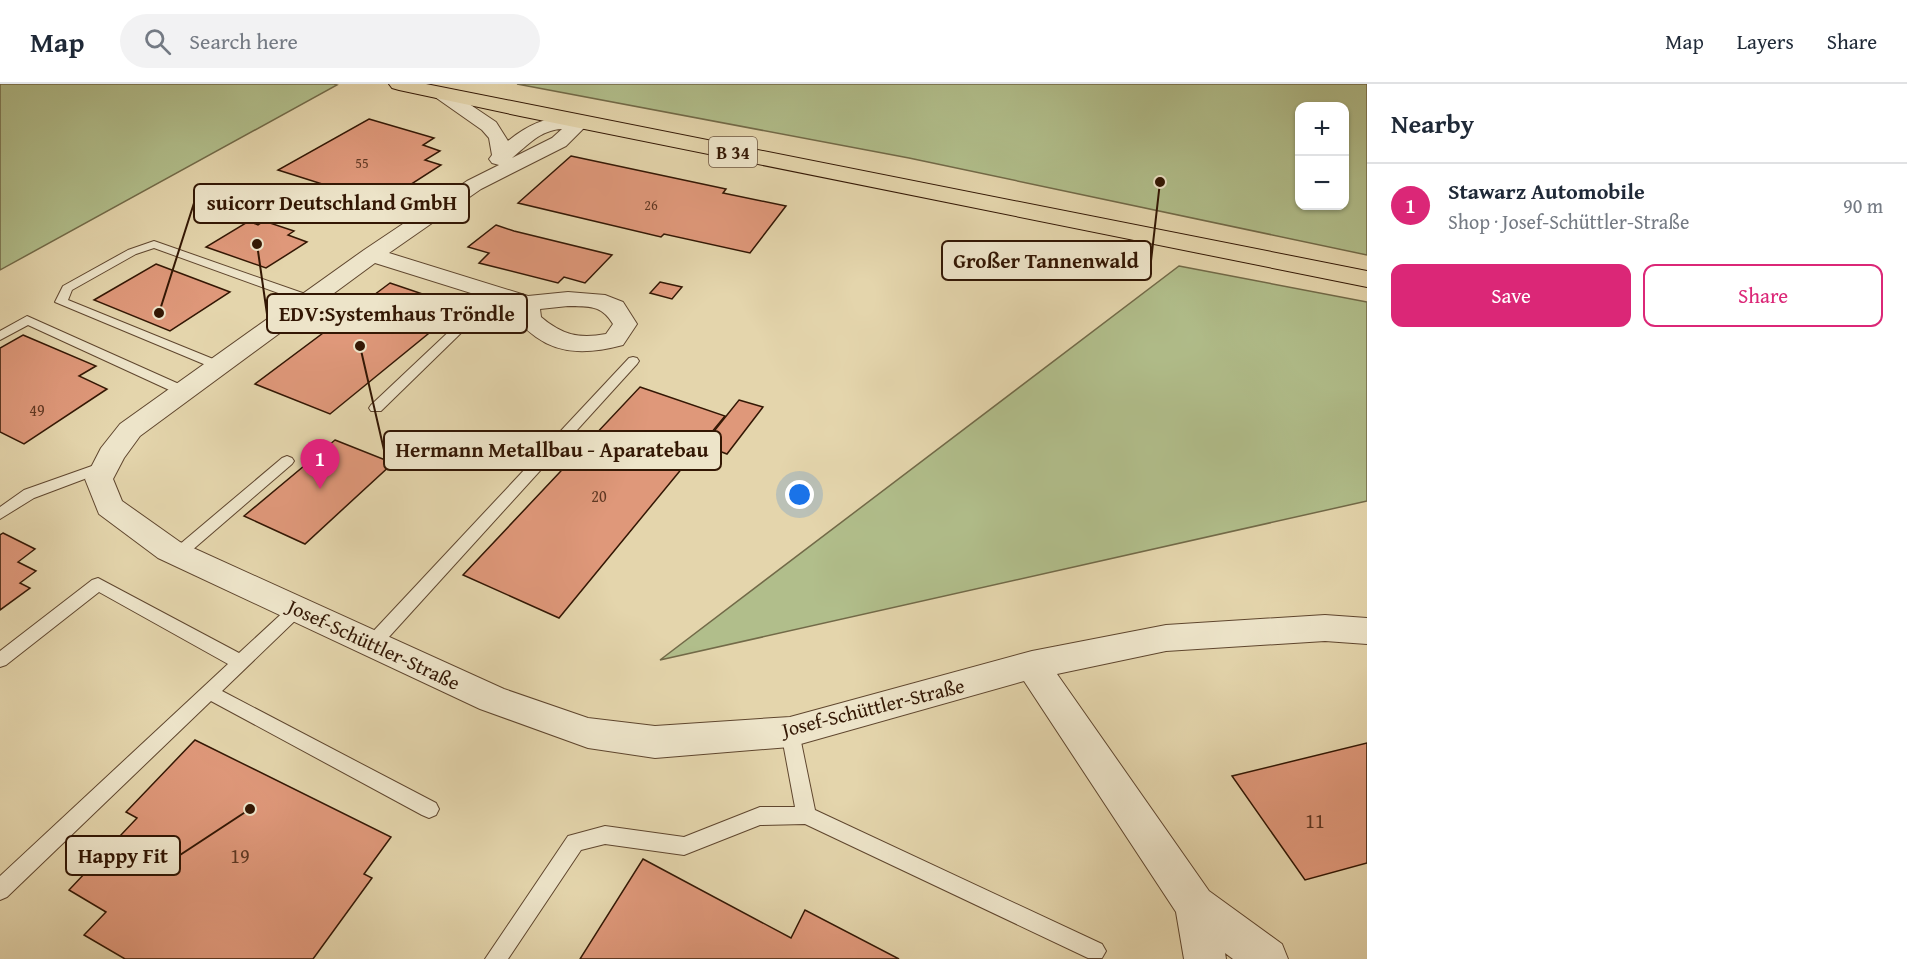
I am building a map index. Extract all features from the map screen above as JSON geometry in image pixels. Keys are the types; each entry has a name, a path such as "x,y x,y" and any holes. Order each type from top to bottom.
{"main road":[{"name":"B 34","path":"399,84 580,123 1214,246 1367,279"}],"street":[{"path":"441,93 489,126 498,137 501,156"},
{"name":"Josef-Schüttler-Straße","path":"474,185 501,156 532,131 547,124 580,123"},
{"name":"Josef-Schüttler-Straße","path":"580,123 559,142 474,185 372,255 130,430 111,455 99,479 109,507 169,550 492,699 588,734 655,742 790,732 1032,665 1166,638 1325,628 1367,631"},
{"path":"372,255 526,303"},
{"path":"1032,665 1195,905 1267,959"},
{"path":"1195,905 1205,959"}],"lane":[{"path":"219,366 61,302 67,288 132,252 154,244 310,300"},
{"path":"376,408 496,293"},
{"path":"0,336 27,320 183,392"},
{"path":"372,644 633,361"},
{"path":"178,554 287,461"},
{"path":"0,514 29,494 106,466"},
{"path":"0,660 98,584 240,662"},
{"path":"0,890 297,609"},
{"path":"209,692 429,809"},
{"path":"790,732 806,815"},
{"path":"496,959 575,842 605,835 684,846 760,816 806,815 1095,951"}],"green space":[{"path":"0,84 334,84 337,85 0,270"},
{"path":"517,84 1367,84 1367,255 909,158"},
{"path":"1179,266 1367,302 1367,501 660,660"}],"building":[{"path":"369,119 434,138 423,145 440,151 425,160 441,165 382,203 278,170"},
{"path":"571,156 726,189 723,193 786,206 750,253 664,234 661,237 518,203"},
{"path":"249,221 258,225 264,221 294,231 288,235 307,242 266,268 206,247"},
{"path":"496,225 612,255 585,283 564,277 558,283 479,263 489,253 468,247"},
{"path":"156,264 230,292 170,331 94,300"},
{"path":"660,282 682,287 672,299 650,293"},
{"path":"390,283 461,307 330,414 255,384"},
{"path":"23,335 96,366 79,376 107,389 24,444 0,432 0,348"},
{"path":"640,387 725,416 559,618 463,575"},
{"path":"739,400 763,407 727,454 703,445"},
{"path":"335,440 393,463 305,544 244,516"},
{"path":"3,533 35,549 18,562 36,571 20,583 30,588 0,610 0,535"},
{"path":"195,740 391,837 364,874 372,878 313,959 125,959 84,935 106,912 69,890 137,818 126,812"},
{"path":"1367,743 1367,863 1305,880 1232,776"},
{"path":"643,859 791,938 805,910 899,959 580,959"}],"place":[{"name":"Großer Tannenwald","path":"1160,182"},
{"name":"EDV:Systemhaus Tröndle","path":"257,244"},
{"name":"suicorr Deutschland GmbH","path":"159,313"},
{"name":"Hermann Metallbau - Aparatebau","path":"360,346"},
{"name":"Stawarz Automobile","path":"320,489"},
{"name":"Happy Fit","path":"250,809"}]}
